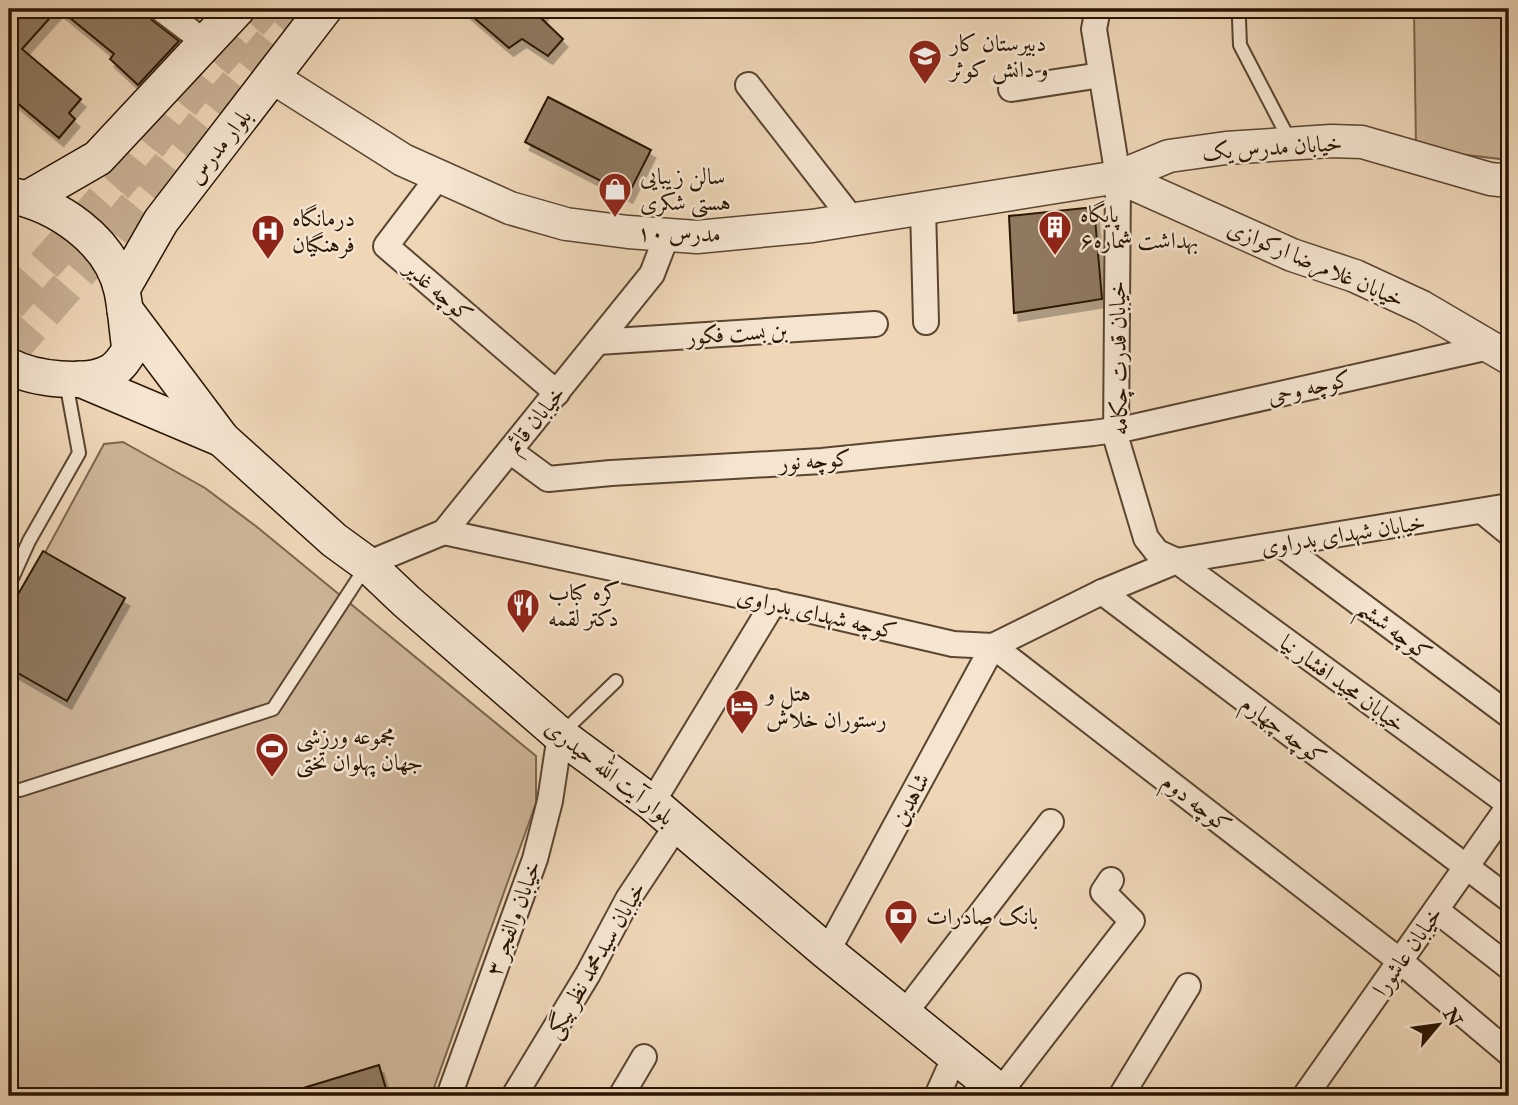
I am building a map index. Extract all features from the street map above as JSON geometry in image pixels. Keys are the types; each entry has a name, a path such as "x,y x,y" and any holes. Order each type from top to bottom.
{"main road":[{"path":"18,197 98,158 237,9"},
{"name":"بلوار مدرس","path":"123,300 161,222 324,9"},
{"path":"13,374 73,379 110,372 130,350 123,300 114,271 100,248 73,221 41,204 18,197"},
{"name":"بلوار آیت الله حیدری","path":"123,300 222,439 334,540 367,564 560,734 665,814 827,952 1002,1094"},
{"name":"بلوار آیت الله حیدری","path":"73,379 222,439"}],"street":[{"path":"161,9 206,43"},
{"name":"خیابان قدرت چکامه","path":"1098,9 1094,29 1118,177 1122,429 1146,538 1157,552 1177,561"},
{"path":"1011,89 1101,75"},
{"name":"مدرس ۱۰","path":"272,77 403,160 510,208 566,224 697,237 812,226 1118,177"},
{"path":"748,85 852,219"},
{"name":"خیابان مدرس یک","path":"1118,177 1169,156 1226,148 1362,142 1490,179 1509,181"},
{"name":"کوچه غدیر","path":"439,176 386,246 557,393"},
{"name":"خیابان غلامرضا ارکوازی","path":"1118,177 1293,254 1355,276 1422,307 1499,352"},
{"path":"923,208 926,322"},
{"name":"خیابان قائم","path":"367,564 444,532 652,274 667,235"},
{"name":"بن بست فکور","path":"598,342 875,324"},
{"name":"کوچه وحی","path":"1122,429 1499,352"},
{"name":"کوچه نور","path":"510,451 548,479 611,472 822,461 1122,429"},
{"name":"خیابان شهدای بدراوی","path":"1177,561 1509,506"},
{"path":"1482,511 1509,533"},
{"name":"کوچه شهدای بدراوی","path":"444,532 774,602 953,644 993,646 1102,592 1177,561"},
{"name":"کوچه ششم","path":"1280,544 1509,715"},
{"name":"خیابان مجید افشار نیا","path":"1177,561 1509,805"},
{"name":"کوچه چهارم","path":"1102,592 1509,899"},
{"name":"خیابان سیدمحمد نظر بیگی","path":"514,1096 588,974 628,899 665,814 774,602"},
{"name":"شاهدین","path":"827,952 993,646"},
{"name":"کوچه دوم","path":"993,646 1400,961 1509,1053"},
{"name":"خیابان والفجر ۳","path":"449,1096 535,859 546,822 560,734"},
{"name":"خیابان عاشورا","path":"1305,1096 1509,805"},
{"path":"904,1014 1051,821"},
{"path":"1002,1094 1132,921 1104,892 1111,880"},
{"path":"1436,909 1509,967"},
{"path":"1121,1096 1188,986"},
{"path":"937,1096 955,1056"},
{"path":"621,1096 644,1057"}],"lane":[{"path":"1240,9 1240,45 1291,144"},
{"path":"9,585 79,453 73,379"},
{"path":"20,790 273,709 367,564"},
{"path":"560,734 616,681"}],"shaded area":[{"path":"1414,9 1509,9 1509,160 1416,149"},
{"name":"مجموعه ورزشی جهان پهلوان تختی","path":"123,442 205,488 257,527 536,756 536,803 431,1096 9,1096 9,619 104,444"}],"building":[{"path":"9,9 58,9 22,49 81,99 69,113 75,119 59,138 9,96"},
{"path":"59,9 146,9 152,20 179,41 138,85 110,59 114,54"},
{"path":"464,9 545,9 540,17 563,39 548,56 522,39 509,48"},
{"path":"548,97 651,150 628,195 525,142"},
{"name":"پایگاه بهداشت شماره۶","path":"1094,207 1102,299 1014,313 1009,216"},
{"path":"43,551 125,598 67,701 9,668 9,610"},
{"path":"379,1065 388,1096 290,1096 290,1092"}],"tunnel":[{"path":"9,305 129,171 210,69 263,9"},
{"path":"9,353 92,258 298,9"}],"place":[{"name":"دبیرستان کار و دانش کوثر","path":"925,86"},
{"name":"سالن زیبایی هستی شکری","path":"615,219"},
{"name":"پایگاه بهداشت شماره۶","path":"1055,257"},
{"name":"درمانگاه فرهنگیان","path":"268,261"},
{"name":"کره کباب دکتر لقمه","path":"523,635"},
{"name":"هتل و رستوران خلاش","path":"742,736"},
{"name":"مجموعه ورزشی جهان پهلوان تختی","path":"272,779"},
{"name":"بانک صادرات","path":"901,946"}]}
